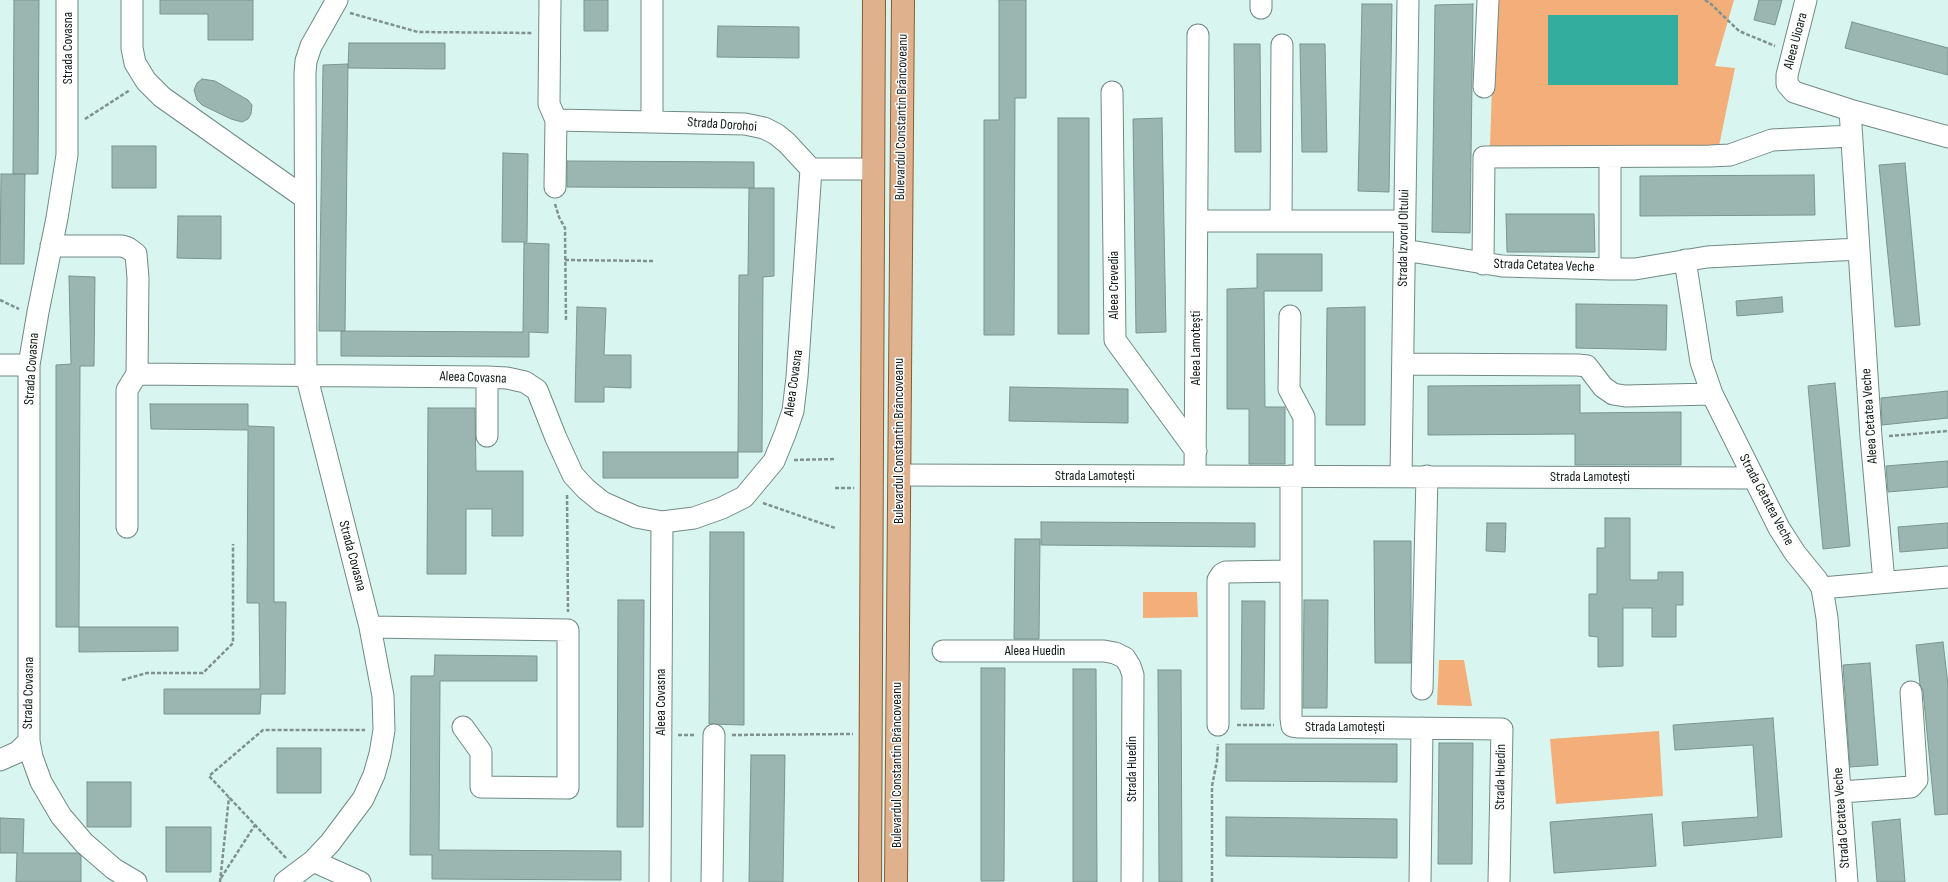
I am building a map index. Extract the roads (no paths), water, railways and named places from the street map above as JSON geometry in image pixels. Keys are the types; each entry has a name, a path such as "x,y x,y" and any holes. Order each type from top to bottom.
{"main road":[{"name":"Bulevardul Constantin Brâncoveanu","path":"870,882 872,169 874,0"},
{"name":"Bulevardul Constantin Brâncoveanu","path":"896,882 904,0"}],"street":[{"name":"Strada Covasna","path":"67,0 68,130 64,177 30,365 29,740 32,757 41,782 61,816 84,842 114,869 136,882"},
{"path":"132,0 132,48 135,63 146,81 162,97 305,198"},
{"path":"550,0 550,104 556,120 555,187"},
{"path":"652,0 652,122"},
{"name":"Strada Izvorul Oltului","path":"1401,476 1408,0"},
{"path":"1484,87 1488,0"},
{"name":"Aleea Uioara","path":"1806,0 1787,75 1787,84 1794,92 1850,110 1948,137"},
{"name":"Strada Covasna","path":"299,872 330,844 363,799 376,768 384,730 383,696 370,628 306,374 306,61 318,31 334,4"},
{"name":"Aleea Lamotești","path":"1195,476 1198,221 1198,36"},
{"path":"1282,45 1282,221"},
{"name":"Aleea Crevedia","path":"1112,92 1115,340 1196,451"},
{"path":"1850,110 1858,249"},
{"name":"Strada Dorohoi","path":"556,120 730,123 764,128 787,143 811,169"},
{"path":"1483,264 1484,157 1730,155 1772,140 1851,136"},
{"path":"1610,157 1610,269"},
{"path":"811,169 872,169"},
{"name":"Aleea Covasna","path":"137,374 306,374 487,377 507,378 525,382 537,390 556,438 573,475 586,489 602,502 618,511 636,517 662,522 694,518 722,508 744,497 774,460 786,434 792,411 797,377 811,169"},
{"path":"1198,221 1404,221"},
{"path":"51,246 122,246 128,248 136,254 138,278 137,374 127,390 127,527"},
{"name":"Strada Cetatea Veche","path":"1404,250 1483,264 1519,267 1635,269 1707,257 1858,249"},
{"name":"Aleea Cetatea Veche","path":"1858,249 1871,437 1884,582"},
{"name":"Strada Cetatea Veche","path":"1685,260 1699,350 1712,394 1752,478 1786,540 1818,580 1822,588 1827,618 1847,882"},
{"path":"1290,316 1289,389 1304,417 1297,476"},
{"path":"1403,364 1578,365 1587,366 1603,387 1613,394 1625,396 1712,394"},
{"path":"0,365 30,365"},
{"path":"487,377 487,436"},
{"name":"Strada Lamotești","path":"899,475 1752,478"},
{"name":"Strada Lamotești","path":"1297,476 1291,571 1290,718 1292,726 1422,728"},
{"path":"1422,689 1427,476"},
{"name":"Aleea Covasna","path":"660,882 662,522"},
{"path":"1218,725 1218,580 1222,574 1226,572 1291,571"},
{"path":"1822,588 1948,577"},
{"path":"370,628 568,630 568,788 481,787 481,752 463,727"},
{"name":"Aleea Huedin","path":"943,651 1104,651 1115,653 1124,658"},
{"name":"Strada Huedin","path":"1124,658 1130,666 1133,675 1132,882"},
{"path":"1840,792 1911,787 1917,780 1910,692"},
{"path":"1420,882 1422,728"},
{"name":"Strada Huedin","path":"1422,728 1502,729 1499,882"},
{"path":"712,882 714,735"},
{"name":"Strada Covasna","path":"0,760 18,752 29,740"},
{"path":"299,872 360,882"}]}
